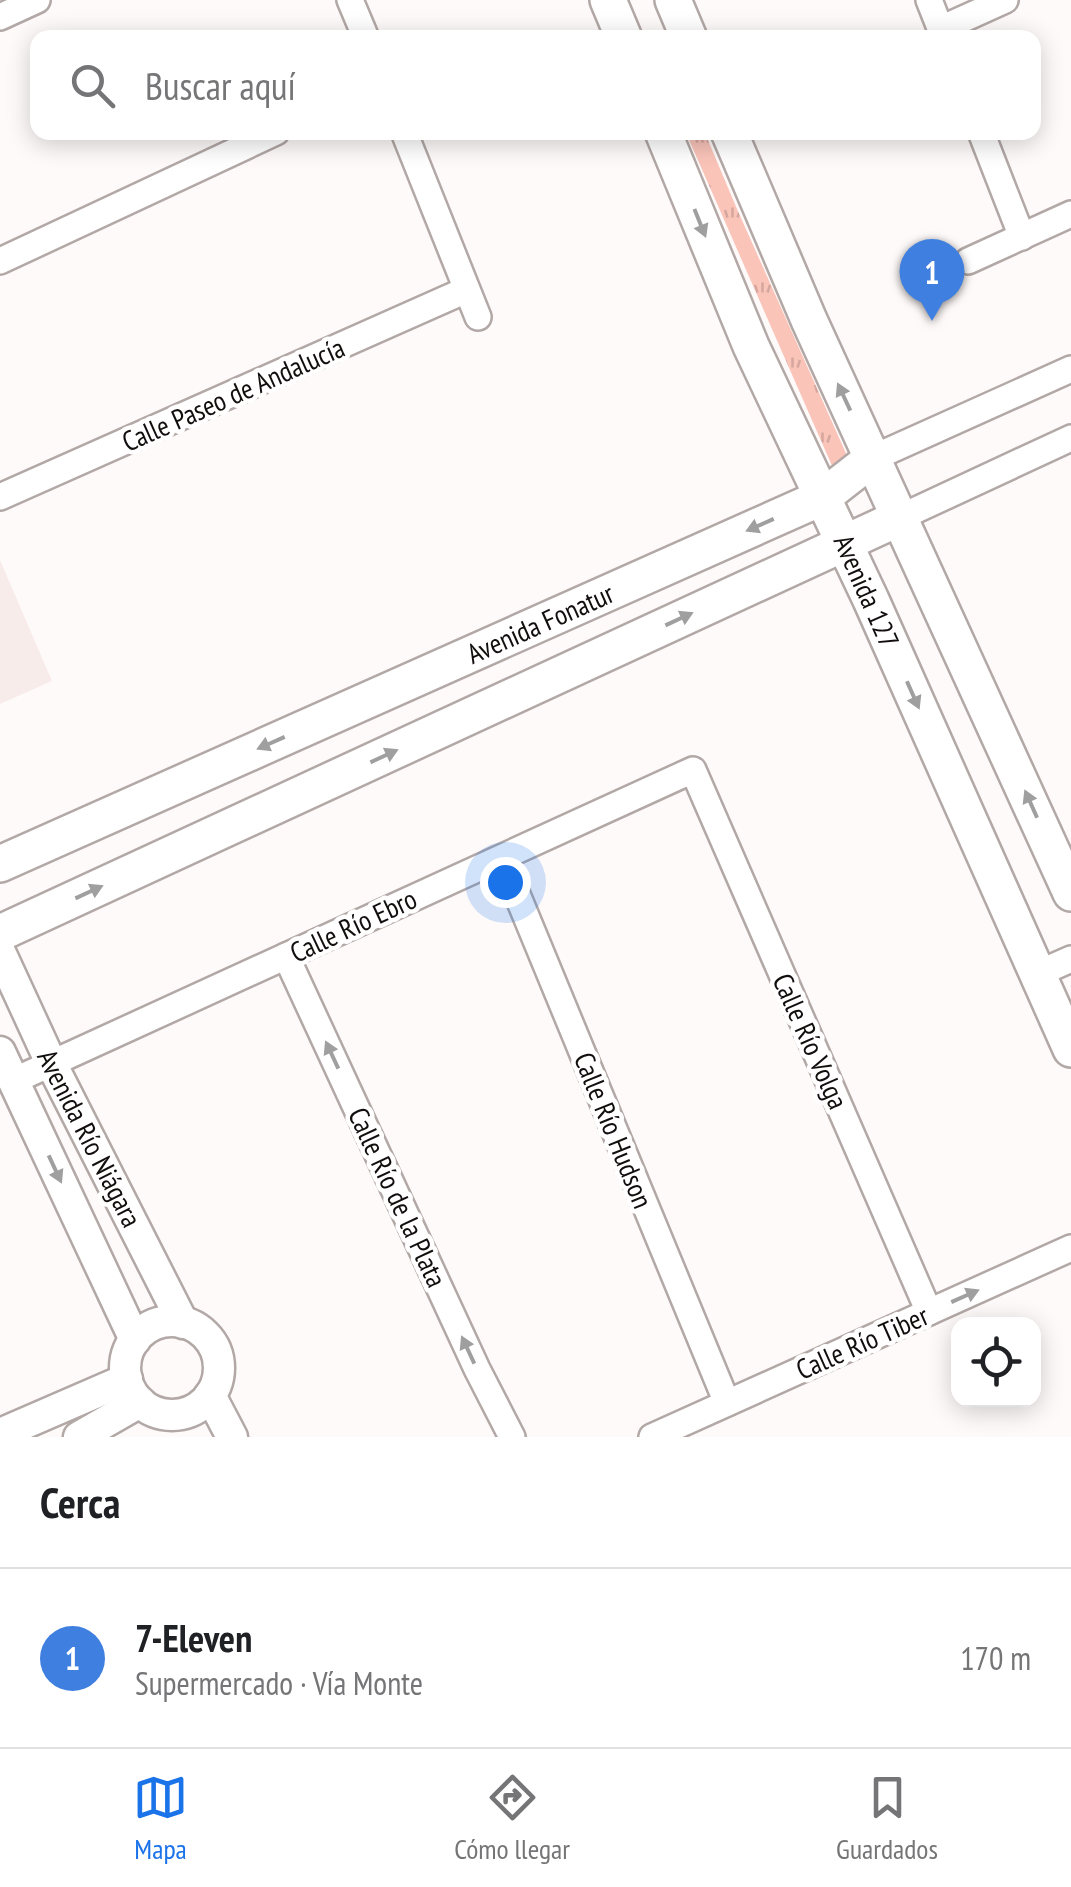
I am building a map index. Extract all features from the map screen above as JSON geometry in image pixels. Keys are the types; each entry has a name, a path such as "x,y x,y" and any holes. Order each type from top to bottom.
{"main road":[{"path":"608,0 621,30"},
{"path":"673,0 686,30"},
{"name":"Avenida 127","path":"666,140 751,346 845,542 1071,1049"},
{"path":"732,140 808,320 1071,893"},
{"name":"Avenida Fonatur","path":"0,864 823,497 873,458"},
{"name":"Avenida Fonatur","path":"0,933 900,517"}],"street":[{"path":"0,17 38,0"},
{"path":"350,0 363,30"},
{"path":"929,0 941,30"},
{"path":"948,30 1005,0"},
{"path":"0,261 259,140"},
{"path":"407,140 478,317"},
{"path":"984,140 1022,237"},
{"path":"968,261 1071,214"},
{"name":"Calle Paseo de Andalucía","path":"0,498 466,290"},
{"name":"Avenida Fonatur","path":"873,458 1071,369"},
{"name":"Avenida Fonatur","path":"900,517 1071,438"},
{"name":"Calle Río Ebro","path":"14,1081 693,770"},
{"name":"Calle Río Volga","path":"693,770 930,1312"},
{"name":"Calle Río Hudson","path":"502,858 727,1403"},
{"name":"Calle Río de la Plata","path":"286,956 512,1437"},
{"path":"1038,974 1071,959"},
{"name":"Avenida Río Niágara","path":"4,969 183,1322"},
{"name":"Avenida Río Niágara","path":"0,1052 135,1340"},
{"name":"Calle Río Tiber","path":"652,1437 1071,1248"},
{"path":"0,1434 153,1408 192,1410 210,1394 219,1361 201,1332 183,1322 159,1324 142,1333 126,1361 153,1408"},
{"path":"210,1394 232,1437"},
{"path":"79,1437 153,1408"}],"shaded area":[{"path":"0,560 52,681 0,704"}],"green space":[{"path":"689,140 708,140 849,460 833,468"}],"place":[{"name":"7-Eleven","path":"932,321"}]}
